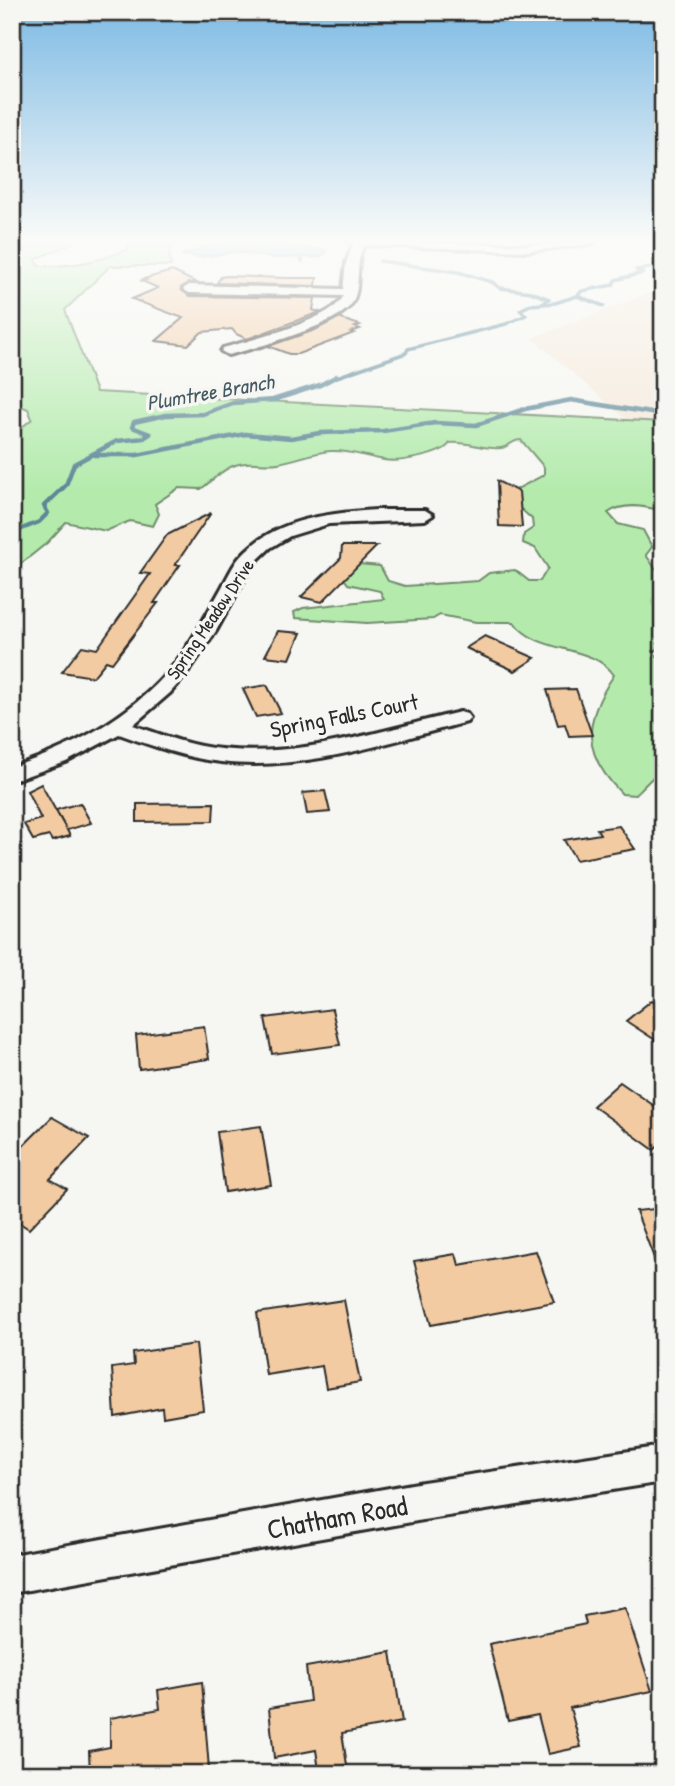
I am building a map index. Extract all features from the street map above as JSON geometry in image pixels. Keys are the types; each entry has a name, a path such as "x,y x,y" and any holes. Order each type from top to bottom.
{"street":[{"path":"228,351 303,324"},
{"name":"Spring Meadow Drive","path":"12,774 64,753 116,726 153,698 178,671 246,561 259,547 300,526 322,521 350,516 425,516"},
{"name":"Spring Falls Court","path":"116,726 186,750 225,757 261,757 302,752 460,718"},
{"name":"Chatham Road","path":"12,1574 423,1501 663,1464"}],"shaded area":[{"path":"568,324 663,324 663,422 627,420 532,338"}],"green space":[{"path":"12,324 70,324 96,392 663,422 663,511 627,506 608,513 618,524 643,530 652,547 646,555 655,568 663,571 663,646 653,651 663,664 663,767 635,795 622,794 599,765 591,736 596,707 614,675 592,658 536,640 514,622 476,622 440,615 433,619 367,623 295,618 294,612 303,608 384,599 380,591 348,584 341,574 359,564 380,566 388,581 405,586 478,581 489,573 515,570 529,581 540,581 548,568 535,548 523,543 524,534 533,528 532,519 522,510 511,508 511,492 544,475 544,467 521,440 501,448 450,443 430,454 399,460 331,451 278,463 239,464 227,469 201,489 179,488 155,504 159,514 153,526 130,521 106,531 66,522 48,542 12,571 12,429 21,428 32,419 28,409 12,402"}],"building":[{"path":"176,324 287,324 247,339 232,329 202,332 188,345 156,341"},
{"path":"326,324 360,325 355,327 360,329 351,332 354,333 298,354 289,354 268,346"},
{"path":"497,481 519,492 522,527 499,526"},
{"path":"211,513 175,565 180,565 154,603 158,603 112,663 106,661 93,677 62,672 82,646 97,649 150,574 140,573 167,535"},
{"path":"342,546 377,546 322,602 301,597 341,558"},
{"path":"278,631 301,633 290,659 265,656"},
{"path":"485,636 535,658 515,671 466,648"},
{"path":"267,685 281,713 256,717 243,689"},
{"path":"576,689 592,735 569,736 565,724 558,725 547,690"},
{"path":"41,784 66,829 56,810 80,803 91,823 67,830 70,836 52,841 49,836 33,840 24,824 41,819 27,791"},
{"path":"325,791 330,812 307,814 303,793"},
{"path":"214,803 213,821 137,822 137,804"},
{"path":"619,826 635,849 576,860 564,840 600,834 597,829"},
{"path":"652,1000 663,1007 663,1045 626,1021"},
{"path":"332,1009 340,1045 272,1054 265,1018"},
{"path":"204,1026 209,1059 139,1069 136,1035"},
{"path":"620,1082 663,1112 663,1142 654,1150 593,1106"},
{"path":"52,1117 89,1138 50,1179 67,1189 29,1229 12,1218 12,1157"},
{"path":"261,1126 271,1185 225,1192 217,1132"},
{"path":"663,1208 663,1275 661,1276 636,1211"},
{"path":"536,1251 554,1302 431,1325 414,1261 456,1254 459,1265"},
{"path":"344,1300 360,1382 326,1388 322,1366 266,1375 257,1313"},
{"path":"196,1344 203,1410 163,1417 162,1408 115,1417 112,1368 134,1365 133,1353"},
{"path":"625,1608 652,1691 570,1708 581,1747 548,1754 538,1715 508,1721 489,1644 586,1624 584,1616"},
{"path":"391,1652 402,1722 342,1733 347,1765 319,1770 316,1750 274,1758 269,1708 310,1701 306,1667"},
{"path":"202,1682 209,1769 184,1774 90,1774 89,1751 110,1747 110,1718 160,1709 158,1690"}],"waterway":[{"name":"Plumtree Branch","path":"334,378 406,353 408,349 505,324"},
{"name":"Plumtree Branch","path":"12,533 39,522 48,513 44,506 66,485 74,464 117,441 144,438 150,434 132,427 134,422 166,415 203,414 233,403 273,400 320,385 337,376"},
{"path":"94,455 137,455 245,434 291,438 320,433 383,431 435,423 476,425 525,409 571,400 663,415"}]}
